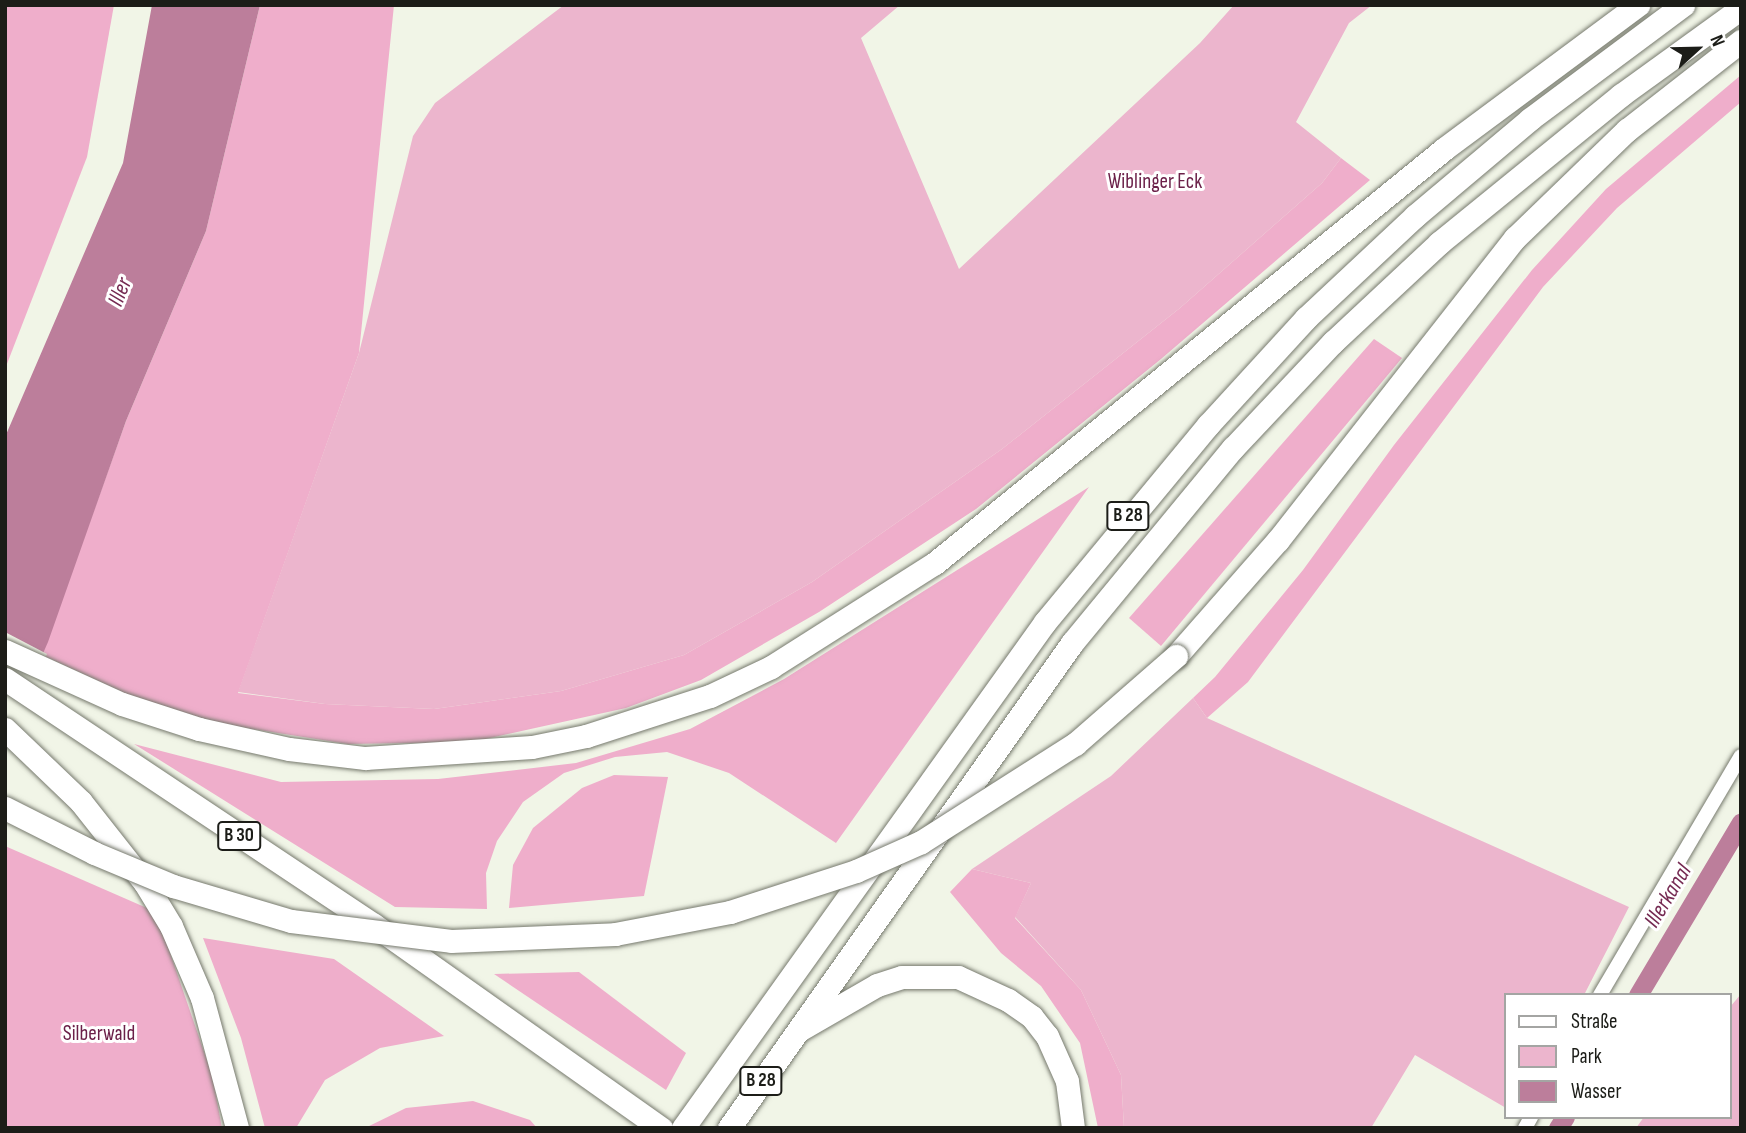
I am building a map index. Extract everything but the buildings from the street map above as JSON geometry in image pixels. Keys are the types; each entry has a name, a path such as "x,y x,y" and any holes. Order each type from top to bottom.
{"highway":[{"path":"5,651 122,704 240,739 365,758 532,747 586,736 710,696 771,667 935,563 1433,157 1638,5"},
{"name":"B 28","path":"683,1128 1037,632 1208,425 1306,318 1415,216 1530,119 1683,5"},
{"name":"B 28","path":"729,1128 1072,643 1233,449 1333,342 1439,243 1621,94 1741,8"},
{"path":"5,808 94,853 173,886 291,920 451,940 615,934 730,912 856,870 921,842 1075,744 1176,656 1278,540 1515,239 1627,130 1741,40"},
{"name":"B 30","path":"5,679 374,925 661,1128"},
{"path":"5,729 81,802 145,883 171,926 206,1010 237,1128"},
{"path":"793,1034 877,985 902,977 958,976 1008,1000 1040,1026 1067,1081 1073,1128"}],"street":[{"path":"1601,993 1741,756"}],"green space":[{"path":"5,5 114,5 87,157 5,369"},
{"path":"260,5 394,5 359,353 238,693 325,704 434,709 561,691 684,655 812,582 1002,449 1180,308 1322,183 1341,158 1370,180 1161,359 976,509 819,612 701,680 626,708 472,742 348,744 226,725 142,701 42,655 126,421 206,231"},
{"name":"Wiblinger Eck","path":"564,5 900,5 861,38 959,269 1200,43 1234,5 1372,5 1349,23 1296,122 1341,158 1322,183 1180,308 1002,449 812,582 684,655 561,691 434,709 325,704 238,692 359,353 413,136 435,103"},
{"path":"1741,75 1741,102 1617,208 1543,287 1248,682 1207,718 1193,698 1215,677 1303,570 1394,445 1532,270 1606,189"},
{"path":"1374,339 1402,358 1161,646 1129,618"},
{"path":"1089,487 836,843 729,773 667,752 615,757 564,773 523,802 497,841 486,873 487,909 395,907 134,744 281,782 438,779 576,763 690,729 784,679"},
{"path":"1193,698 1207,718 1629,907 1585,993 1504,993 1504,1107 1415,1055 1371,1128 1124,1128 1121,1075 1081,990 1015,917 1031,883 972,869 1111,776"},
{"path":"614,775 668,777 644,896 509,908 513,865 533,828 582,788"},
{"name":"Silberwald","path":"5,846 156,912 212,1075 222,1128 5,1128"},
{"path":"972,869 1031,883 1015,918 1081,990 1121,1075 1124,1128 1098,1128 1080,1043 1041,986 1001,953 950,892"},
{"path":"203,938 334,959 444,1036 380,1048 325,1080 296,1128 265,1128 241,1038"},
{"path":"579,972 686,1053 666,1090 494,974"},
{"path":"1741,994 1741,1128 1636,1128 1643,1119 1732,1119 1732,1005"},
{"path":"473,1101 530,1120 537,1128 365,1128 406,1108"}],"water":[{"name":"Iller","path":"152,5 260,5 206,231 126,421 48,642 5,740 5,437 123,163"}],"pier":[{"path":"5,632 47,654 5,743"}],"waterway":[{"name":"Illerkanal","path":"1639,993 1741,822"},
{"name":"Illerkanal","path":"1558,1128 1564,1119"}]}
